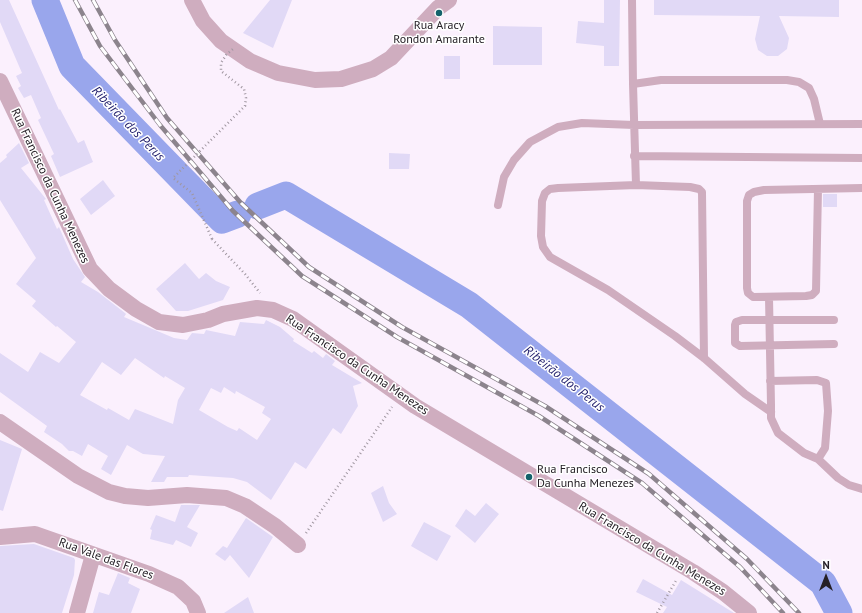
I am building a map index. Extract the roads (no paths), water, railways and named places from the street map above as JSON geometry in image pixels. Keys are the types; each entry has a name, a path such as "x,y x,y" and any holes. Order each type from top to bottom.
{"street":[{"path":"192,0 203,21 222,41 250,61 278,73 315,80 340,79 373,69 391,58 440,3"},
{"name":"Rua Francisco da Cunha Menezes","path":"0,81 90,269 109,289 136,309 159,322 183,325 208,320 223,314 257,308 273,310 293,319 415,406 684,567 723,592 749,613"},
{"path":"0,422 78,476 109,492 125,496 148,498 187,495 226,498 246,506 275,526 298,545"},
{"name":"Rua Vale das Flores","path":"0,537 35,534 149,574 178,587 193,601 198,613"},
{"path":"77,613 92,555"}],"lane":[{"path":"632,0 634,156 636,185"},
{"path":"634,84 661,80 787,80 799,82 809,88 814,99 820,124"},
{"path":"498,205 504,177 514,160 530,142 558,127 582,123 634,125 862,124"},
{"path":"634,156 862,158"},
{"path":"704,358 702,192 699,189 690,187 636,185 550,189 545,193 542,201 541,236 543,247 550,257 608,290 704,358 745,394 771,412"},
{"path":"818,189 816,291 812,295 806,296 753,297 748,293 746,288 746,201 749,195 754,192 764,190 862,188"},
{"path":"769,297 771,418 778,433 804,453 818,459 838,478 849,485 862,489"},
{"path":"834,320 742,320 736,322 735,325 735,343 737,345 834,344"},
{"path":"770,381 817,380 826,383 828,411 825,448 818,459"}],"waterway":[{"name":"Ribeirão dos Perus","path":"45,0 72,66 222,220 238,214"},
{"name":"Ribeirão dos Perus","path":"258,206 286,195 469,305 823,583 839,613"}],"railway":[{"path":"75,0 100,46 160,125 233,211 302,276 397,337 539,416 642,483 740,567 783,613"},
{"path":"93,0 115,40 167,118 241,203 309,267 402,327 545,406 649,474 747,559 799,613"}],"place":[{"name":"Rua Aracy Rondon Amarante","path":"439,13"},
{"name":"Rua Francisco Da Cunha Menezes","path":"529,477"}]}
